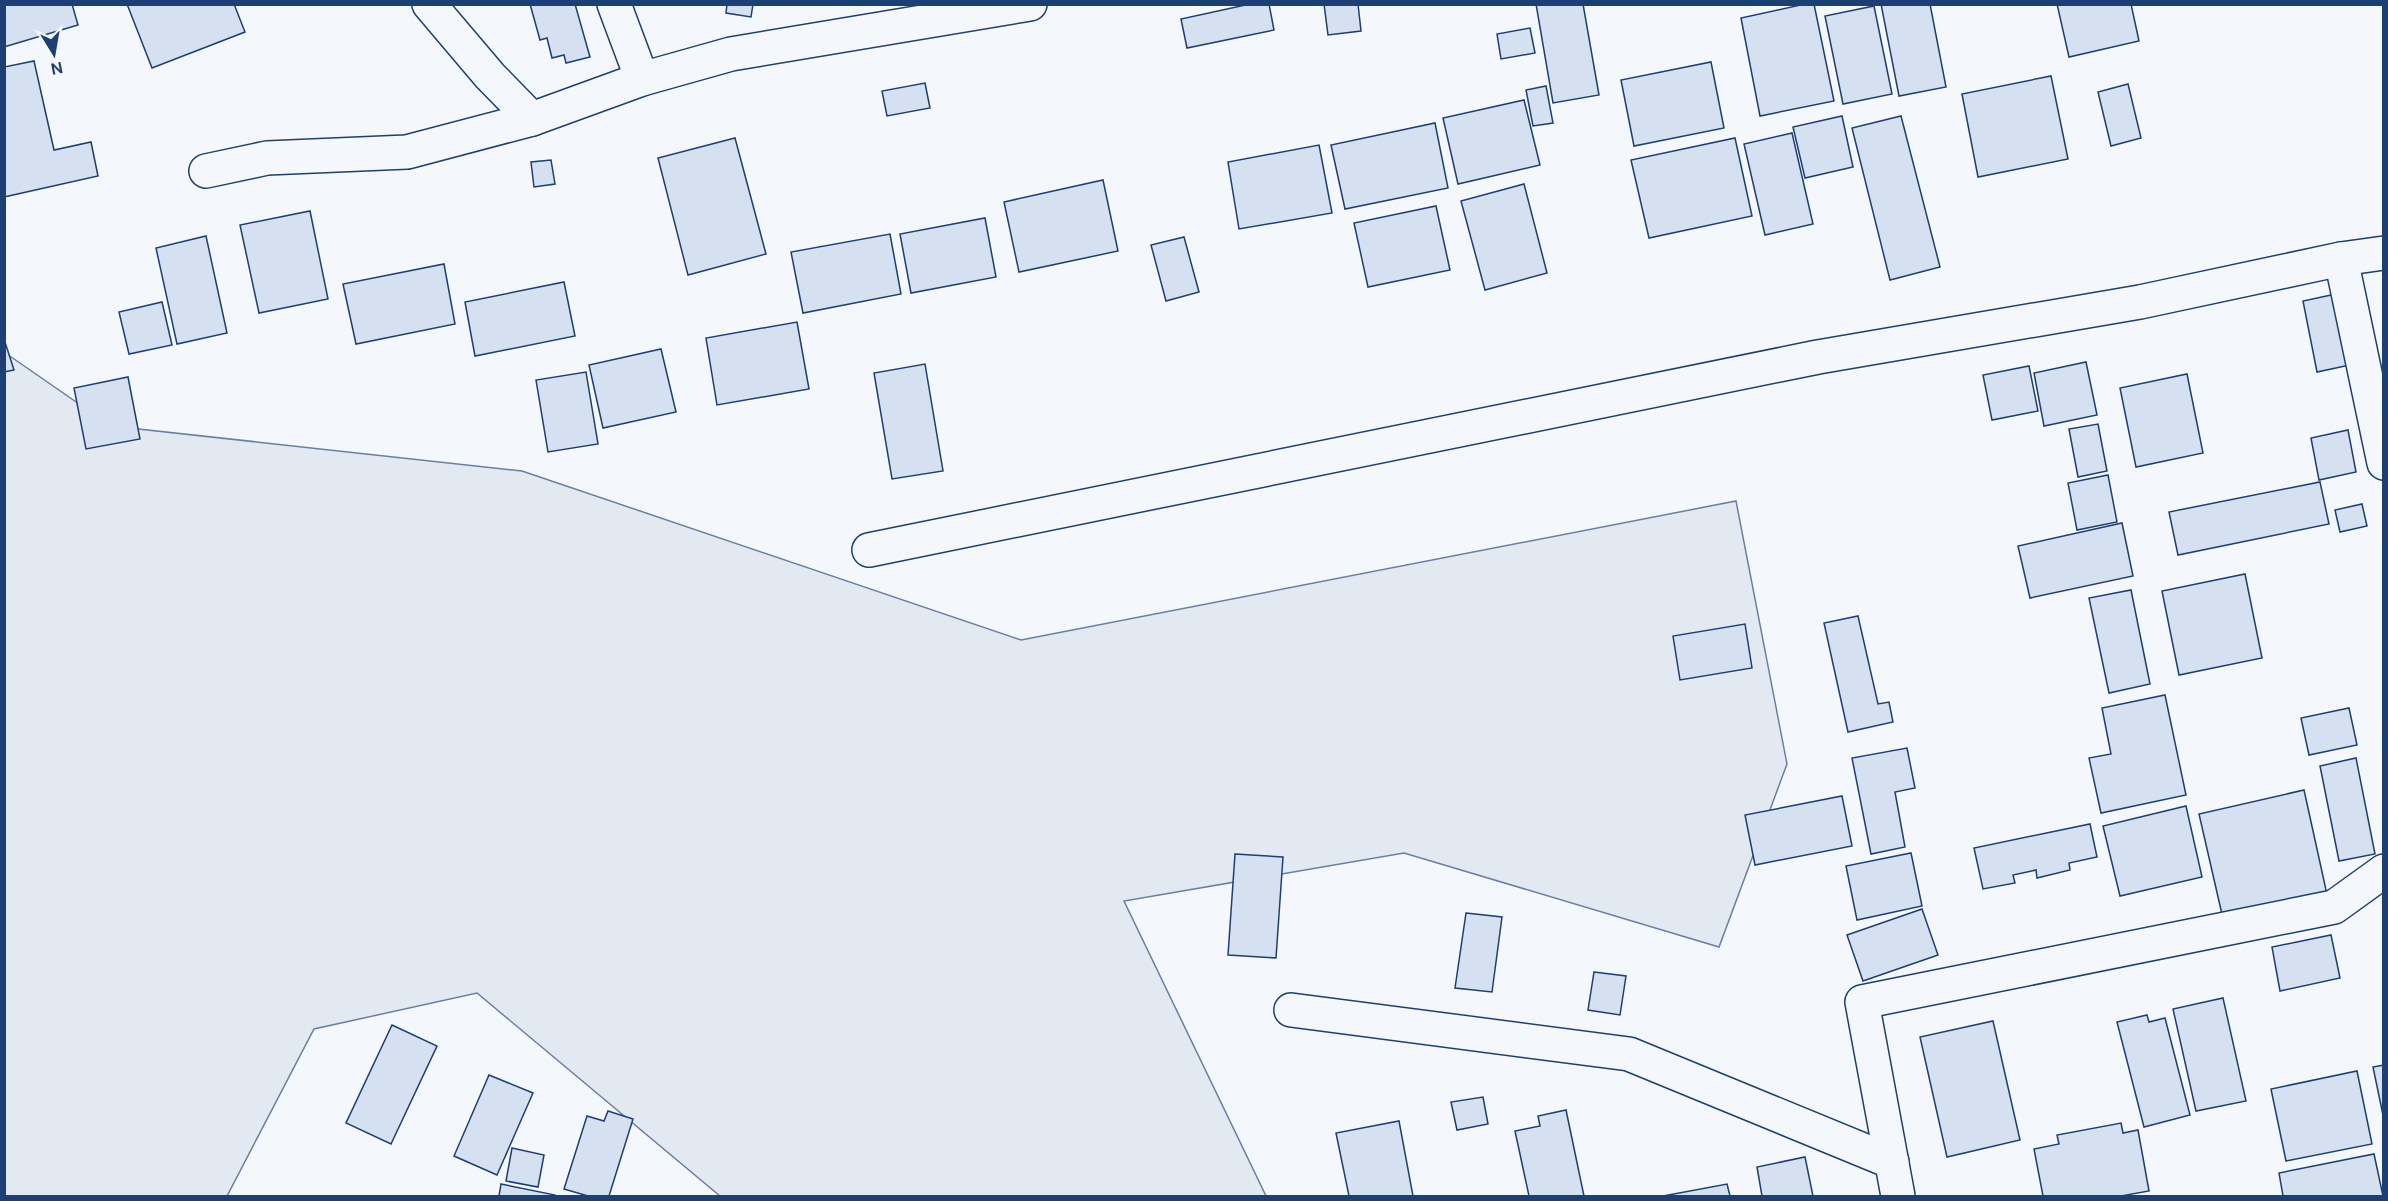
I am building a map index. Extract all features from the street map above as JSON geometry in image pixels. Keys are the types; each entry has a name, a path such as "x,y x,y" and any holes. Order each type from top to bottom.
{"street":[{"path":"429,4 489,76 532,119"},
{"path":"614,4 642,79"},
{"path":"206,171 267,158 407,152 532,119 642,79 732,54 1030,4"},
{"path":"869,550 1818,357 2140,302 2341,259 2384,254"},
{"path":"2341,259 2384,462"},
{"path":"1898,1197 1862,1002 2334,907 2384,871"},
{"path":"1291,1010 1629,1054 1892,1162"}],"shaded area":[{"path":"4,352 111,426 522,471 1021,640 1736,501 1787,764 1719,947 1404,853 1124,901 1266,1196 720,1196 477,993 314,1029 227,1196 5,1196"}],"building":[{"path":"4,4 72,4 78,25 4,47"},
{"path":"127,4 234,4 245,32 152,68"},
{"path":"530,4 575,4 590,57 566,63 564,55 552,58 547,38 540,40"},
{"path":"727,4 753,4 751,17 726,13"},
{"path":"1250,4 1269,4 1274,30 1187,48 1181,19"},
{"path":"1324,4 1358,4 1361,31 1328,35"},
{"path":"1536,4 1583,4 1599,95 1553,103"},
{"path":"1814,4 1834,101 1760,116 1741,18"},
{"path":"1881,4 1930,4 1946,87 1899,96"},
{"path":"2057,4 2131,4 2139,41 2069,57"},
{"path":"1874,6 1892,94 1843,104 1825,16"},
{"path":"1530,28 1535,53 1501,59 1497,34"},
{"path":"34,61 54,150 91,142 98,176 4,197 4,67"},
{"path":"1711,62 1724,128 1634,146 1621,80"},
{"path":"2051,76 2068,159 1978,177 1962,94"},
{"path":"925,83 930,108 887,116 882,91"},
{"path":"2128,84 2141,138 2111,146 2098,92"},
{"path":"1546,86 1553,123 1533,126 1526,90"},
{"path":"1524,100 1540,165 1458,184 1443,118"},
{"path":"1842,116 1853,167 1805,178 1793,127"},
{"path":"1901,116 1940,267 1890,280 1852,128"},
{"path":"1435,123 1448,188 1345,209 1331,145"},
{"path":"1792,133 1813,224 1765,235 1744,144"},
{"path":"735,138 766,254 688,275 658,158"},
{"path":"1735,138 1752,216 1649,238 1631,160"},
{"path":"1319,145 1332,213 1239,229 1228,162"},
{"path":"551,160 555,184 534,187 531,162"},
{"path":"1103,180 1118,251 1019,272 1004,202"},
{"path":"1524,184 1547,273 1485,290 1461,201"},
{"path":"1436,206 1450,270 1368,287 1354,223"},
{"path":"310,211 328,299 259,313 240,225"},
{"path":"985,218 996,277 911,293 900,234"},
{"path":"890,234 901,294 803,313 791,252"},
{"path":"206,236 227,333 177,344 156,248"},
{"path":"1184,237 1199,292 1166,301 1151,245"},
{"path":"444,264 455,324 356,344 343,284"},
{"path":"564,282 575,336 475,356 465,302"},
{"path":"2336,294 2350,365 2317,372 2303,301"},
{"path":"162,302 172,345 129,354 119,312"},
{"path":"797,322 809,389 717,405 706,338"},
{"path":"4,339 14,370 4,372"},
{"path":"661,349 676,412 603,428 589,365"},
{"path":"2086,362 2097,415 2044,426 2034,373"},
{"path":"925,364 943,471 892,479 874,373"},
{"path":"2029,366 2038,411 1992,420 1983,375"},
{"path":"586,372 598,444 548,452 536,380"},
{"path":"2187,374 2203,453 2136,467 2120,388"},
{"path":"128,377 140,439 86,449 74,388"},
{"path":"2098,424 2107,471 2078,477 2069,429"},
{"path":"2348,430 2356,472 2319,480 2311,438"},
{"path":"2108,475 2117,522 2077,530 2068,483"},
{"path":"2320,482 2329,524 2178,555 2169,512"},
{"path":"2362,504 2367,526 2340,532 2335,510"},
{"path":"2122,523 2133,576 2030,598 2018,546"},
{"path":"2245,574 2262,658 2179,675 2162,591"},
{"path":"2131,590 2150,684 2109,693 2089,598"},
{"path":"1858,616 1878,704 1889,702 1893,722 1848,732 1824,623"},
{"path":"1745,624 1752,668 1680,680 1673,636"},
{"path":"2165,695 2186,795 2101,813 2089,758 2111,754 2102,708"},
{"path":"2349,708 2357,745 2309,755 2301,718"},
{"path":"1907,748 1915,788 1895,792 1905,847 1871,854 1852,758"},
{"path":"2356,758 2375,854 2339,861 2320,766"},
{"path":"2304,790 2328,899 2224,923 2199,814"},
{"path":"1842,796 1852,846 1755,865 1745,815"},
{"path":"2186,806 2202,877 2120,896 2103,826"},
{"path":"2090,824 2097,857 2069,863 2070,870 2037,878 2036,870 2013,875 2015,883 1983,889 1974,848"},
{"path":"1911,853 1922,906 1857,920 1846,866"},
{"path":"1235,854 1283,857 1276,958 1228,955"},
{"path":"1922,909 1938,955 1863,981 1847,935"},
{"path":"1466,913 1502,917 1492,992 1455,988"},
{"path":"2331,935 2340,978 2280,991 2272,947"},
{"path":"1594,972 1626,976 1620,1015 1588,1010"},
{"path":"2223,998 2246,1101 2196,1111 2173,1009"},
{"path":"2147,1015 2149,1022 2165,1018 2190,1115 2144,1127 2117,1022"},
{"path":"1993,1021 2020,1140 1947,1157 1920,1037"},
{"path":"392,1025 437,1046 391,1144 346,1123"},
{"path":"2384,1065 2384,1120 2373,1067"},
{"path":"2357,1071 2372,1144 2286,1161 2271,1089"},
{"path":"489,1075 533,1093 497,1175 454,1156"},
{"path":"1483,1097 1488,1124 1457,1130 1451,1102"},
{"path":"1566,1110 1584,1196 1529,1196 1515,1131 1540,1126 1538,1116"},
{"path":"608,1111 633,1119 609,1196 588,1196 564,1189 587,1116 604,1121"},
{"path":"1399,1121 1413,1196 1349,1196 1336,1133"},
{"path":"2121,1123 2123,1133 2138,1130 2149,1191 2121,1196 2043,1196 2034,1149 2059,1144 2057,1135"},
{"path":"512,1148 544,1155 538,1187 506,1181"},
{"path":"2374,1154 2383,1196 2283,1196 2279,1173"},
{"path":"1805,1157 1813,1196 1762,1196 1757,1167"},
{"path":"501,1184 555,1195 555,1196 499,1196"},
{"path":"1727,1184 1730,1196 1663,1196"}]}
